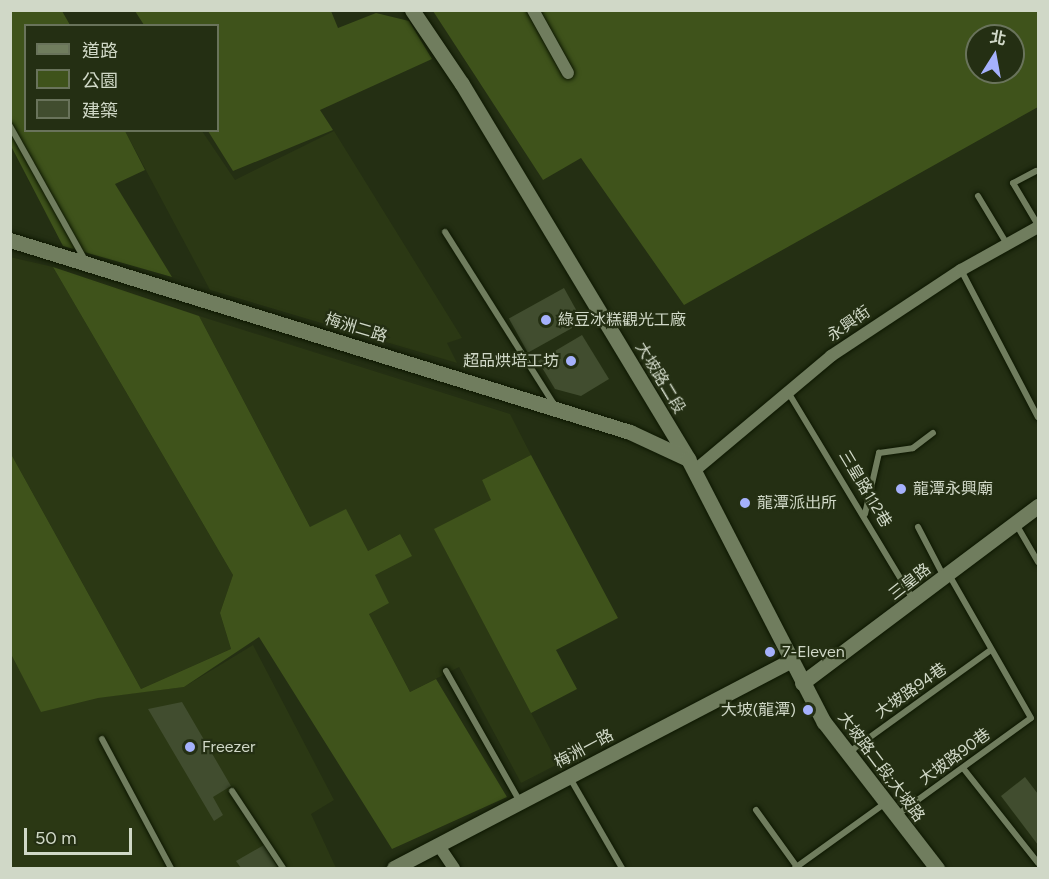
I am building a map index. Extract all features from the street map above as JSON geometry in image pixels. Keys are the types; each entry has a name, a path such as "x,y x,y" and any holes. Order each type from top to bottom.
{"street":[{"name":"大坡路二段","path":"412,10 462,84 691,465 802,683"},
{"path":"533,10 568,73"},
{"name":"永興街","path":"691,465 788,392 831,356 961,270 1038,226"},
{"name":"梅洲二路","path":"10,240 630,432 691,465"},
{"name":"三皇路","path":"802,683 915,602 1038,506"},
{"name":"梅洲一路","path":"394,868 790,661"},
{"name":"大坡路二段;大坡路","path":"802,683 846,754 894,818 937,868"},
{"path":"439,846 454,868"}],"lane":[{"path":"10,126 88,265"},
{"path":"1036,171 1013,183 1038,226"},
{"path":"978,196 1007,245"},
{"path":"445,232 556,409"},
{"path":"961,270 1038,417"},
{"name":"三皇路112巷","path":"788,392 865,514 915,602"},
{"path":"865,514 879,453 913,448 933,433"},
{"path":"1016,524 1038,562"},
{"path":"918,527 991,650"},
{"name":"大坡路90巷","path":"894,818 1031,718 991,650"},
{"name":"大坡路94巷","path":"846,754 991,650"},
{"path":"446,671 521,803"},
{"path":"102,739 171,868"},
{"path":"963,768 1038,863"},
{"path":"570,777 622,868"},
{"path":"232,791 283,868"},
{"path":"756,810 796,868 884,804"}],"shaded area":[{"path":"334,131 462,338 447,343 457,363 210,290 126,132 203,132 235,180"},
{"path":"10,257 53,267 233,575 220,613 231,649 141,689 11,454"},
{"path":"199,316 510,414 531,455 482,480 492,500 435,530 558,764 521,783 459,667 410,692 369,614 375,575 400,534 368,551 310,527"},
{"path":"253,645 334,800 311,814 336,868 11,868 10,653 101,697 184,687"}],"green space":[{"path":"11,11 62,11 69,24 24,24 24,132 126,132 145,170 115,184 172,277 63,246 11,146"},
{"path":"135,11 331,11 338,28 376,13 409,21 432,59 320,110 333,130 233,171 209,132 219,132 219,24 143,24"},
{"path":"433,11 1038,11 1038,107 684,305 581,158 543,180"},
{"path":"53,267 199,316 310,527 346,509 368,551 400,534 412,556 375,575 389,603 369,614 410,692 436,679 507,797 392,849 259,637 184,687 98,698 41,712 11,654 11,454 141,689 231,649 220,613 233,575"},
{"path":"531,455 618,618 556,650 577,689 531,713 434,529 491,500 482,480"}],"building":[{"name":"綠豆冰糕觀光工廠","path":"564,288 583,322 528,353 509,319"},
{"path":"582,335 609,379 581,396 555,389 538,361"},
{"name":"Freezer","path":"182,702 231,786 213,797 223,815 214,821 148,709"},
{"path":"1025,777 1038,794 1038,845 1001,796"},
{"path":"264,845 278,868 241,868 236,861"}],"place":[{"name":"綠豆冰糕觀光工廠","path":"546,320"},
{"name":"超品烘培工坊","path":"571,361"},
{"name":"龍潭永興廟","path":"901,489"},
{"name":"龍潭派出所","path":"745,503"},
{"name":"7-Eleven","path":"770,652"},
{"name":"大坡(龍潭)","path":"808,710"},
{"name":"Freezer","path":"190,747"}]}
